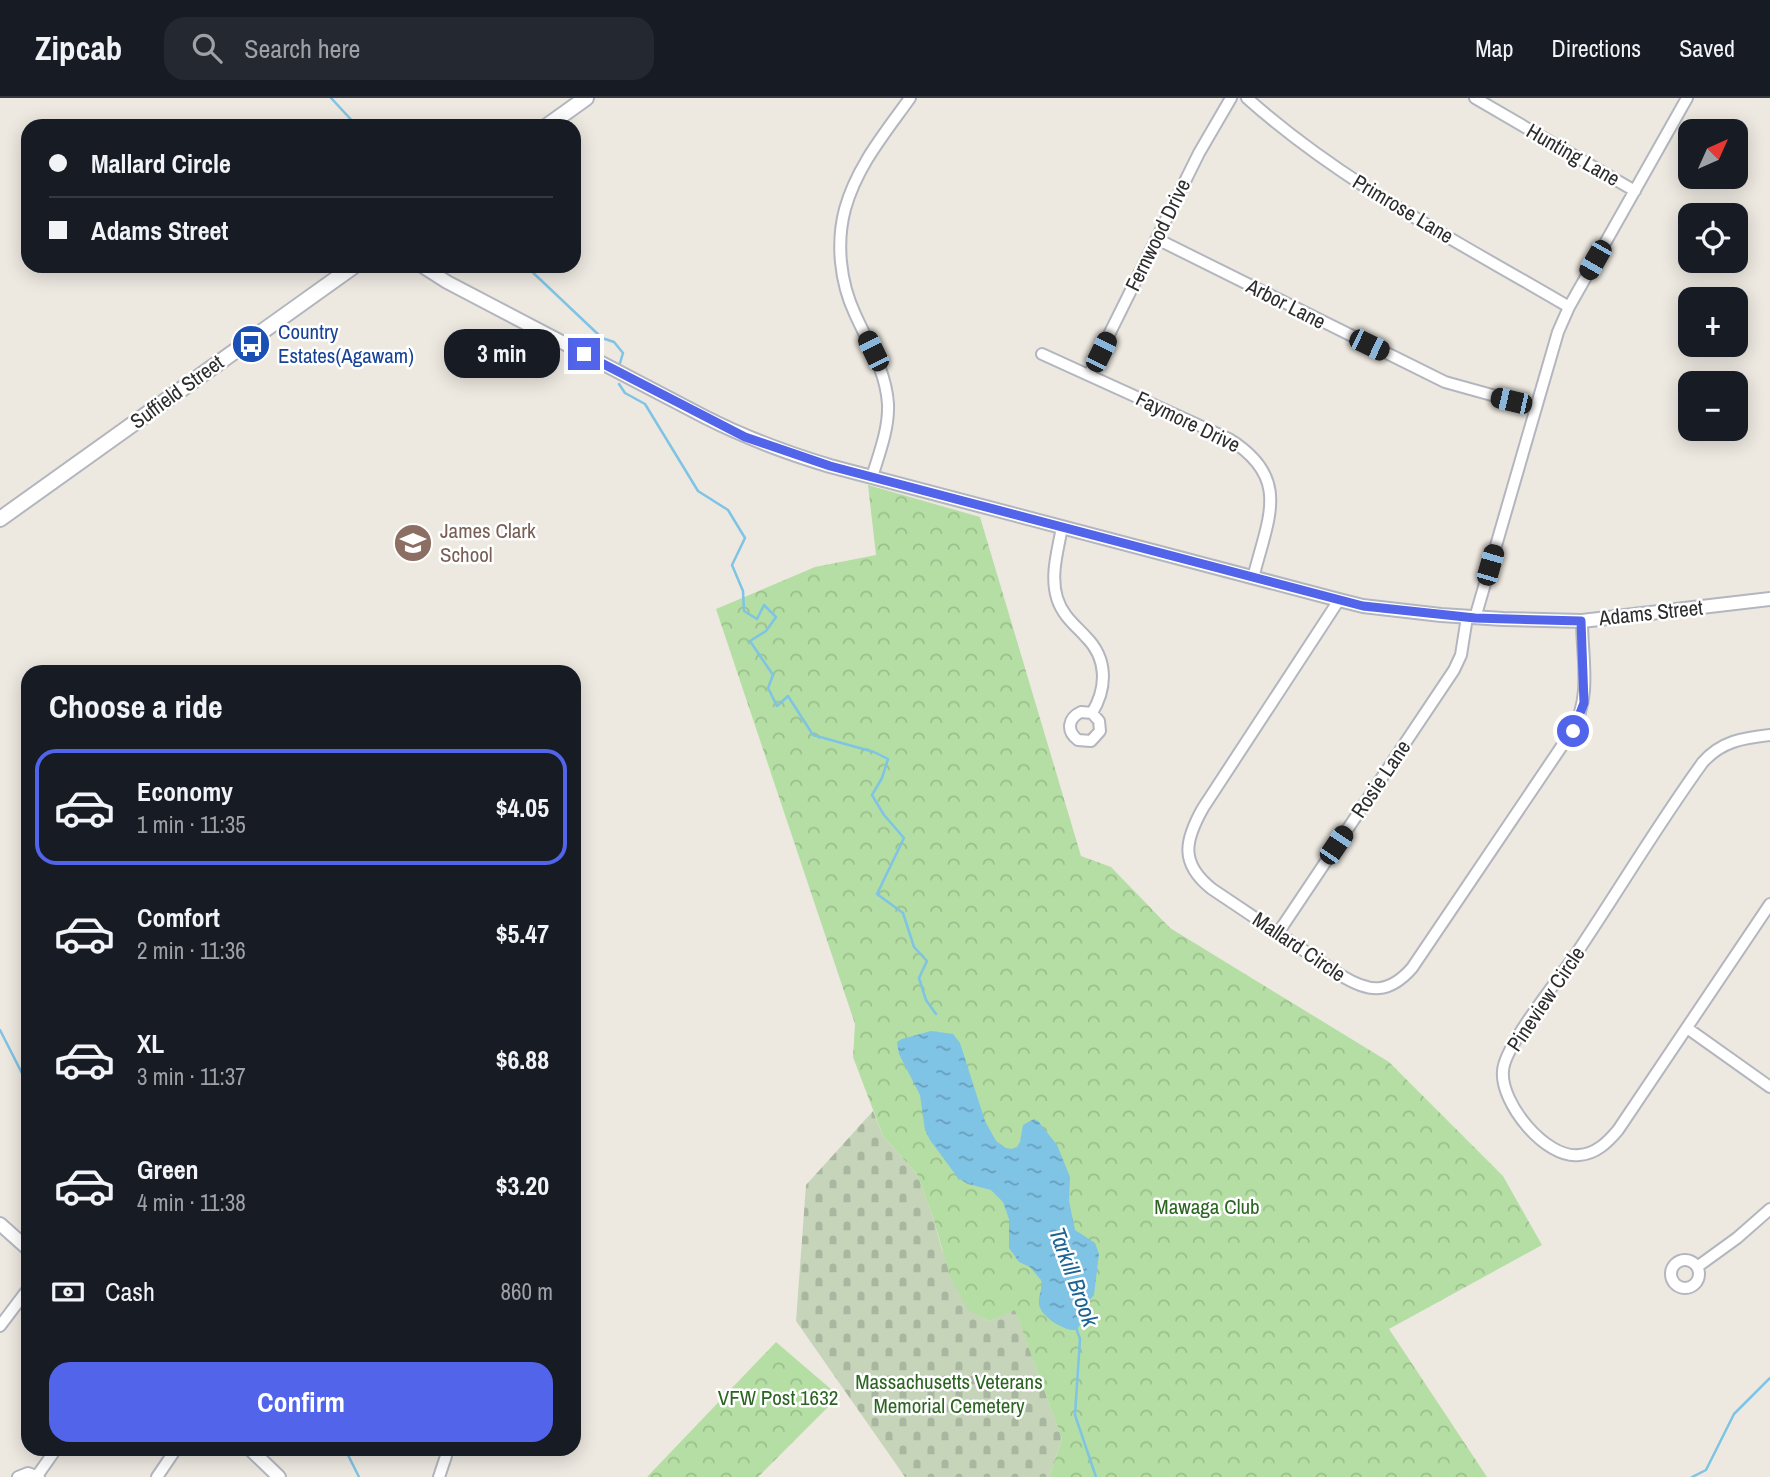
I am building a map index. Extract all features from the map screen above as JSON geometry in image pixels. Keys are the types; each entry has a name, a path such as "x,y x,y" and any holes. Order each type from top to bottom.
{"main road":[{"path":"557,119 586,98"},
{"name":"Suffield Street","path":"0,519 344,273"}],"street":[{"path":"872,477 887,424 887,396 880,368 847,292 841,250 842,231 845,211 858,174 867,157 910,98"},
{"name":"Fernwood Drive","path":"1089,375 1199,153 1231,98"},
{"name":"Primrose Lane","path":"1247,98 1297,141 1346,176 1569,307"},
{"name":"Hunting Lane","path":"1475,98 1635,191"},
{"name":"Rosie Lane","path":"1278,933 1454,670 1461,655 1558,332 1569,307 1687,98"},
{"name":"Arbor Lane","path":"1157,239 1445,382 1535,407"},
{"name":"Adams Street","path":"433,273 745,437 781,451 1339,600 1404,611 1471,617 1581,621 1770,599"},
{"name":"Faymore Drive","path":"1042,354 1229,439 1260,464 1269,482 1270,503 1253,578"},
{"path":"1062,527 1054,571 1057,599 1067,618 1092,643 1103,666 1100,696 1092,713"},
{"name":"Mallard Circle","path":"1339,600 1203,808 1188,847 1192,869 1205,883 1362,987 1388,987 1406,975 1423,954 1559,752 1583,707 1581,621"},
{"name":"Pineview Circle","path":"1770,735 1735,740 1716,750 1703,762 1513,1046 1503,1068 1506,1091 1521,1118 1544,1142 1570,1155 1586,1154 1605,1144 1618,1130 1770,904"},
{"path":"1687,1028 1770,1087"},
{"path":"1697,1267 1737,1238 1770,1209"},
{"path":"0,1224 21,1243"},
{"path":"0,1326 21,1298"},
{"path":"18,1477 27,1473 38,1476 51,1456"},
{"path":"156,1477 171,1456"},
{"path":"257,1456 279,1477"},
{"path":"439,1477 446,1457"}],"green space":[{"name":"Mawaga Club","path":"868,485 980,517 1081,856 1111,867 1170,928 1389,1062 1503,1176 1542,1245 1389,1329 1487,1477 1049,1477 1062,1439 1015,1310 989,1321 968,1310 950,1276 917,1174 883,1136 853,1057 855,1024 716,609 815,567 876,555"},
{"name":"Massachusetts Veterans Memorial Cemetery","path":"873,1111 883,1136 917,1174 942,1250 980,1316 989,1321 1015,1309 1062,1439 1049,1477 905,1477 796,1321 806,1185"},
{"name":"VFW Post 1632","path":"776,1342 839,1396 758,1477 647,1477"}],"water":[{"path":"931,1031 953,1034 960,1043 985,1121 996,1141 1006,1148 1017,1147 1023,1125 1034,1119 1057,1145 1070,1177 1069,1201 1075,1230 1095,1243 1099,1254 1094,1295 1086,1304 1079,1327 1075,1330 1053,1322 1040,1309 1041,1280 1030,1267 1019,1262 1009,1248 1009,1219 1003,1202 991,1190 968,1184 958,1178 925,1130 920,1095 899,1054 897,1042"}],"waterway":[{"name":"Tarkill Brook","path":"331,98 350,119"},
{"name":"Tarkill Brook","path":"533,273 602,338 614,342 623,353 620,363"},
{"name":"Tarkill Brook","path":"619,384 625,393 645,404 698,491 728,510 745,538 732,565 743,591 744,611 757,619 764,605 776,617 766,631 750,641 773,675 768,688 777,706 788,696 813,735 874,752 888,759 882,778 872,795 884,815 904,838 877,894 903,913 914,947 927,961 919,978 926,1000 936,1014"},
{"path":"0,1030 21,1071"},
{"name":"Tarkill Brook","path":"1075,1325 1080,1339 1075,1415 1096,1477"},
{"path":"1692,1477 1706,1470 1734,1414 1770,1378"},
{"path":"348,1456 359,1477"}],"place":[{"name":"Country Estates(Agawam)","path":"251,344"},
{"name":"James Clark School","path":"413,543"}],"route":[{"path":"584,354 745,437 830,466 1363,606 1475,618 1581,621 1584,703 1573,731"}]}
